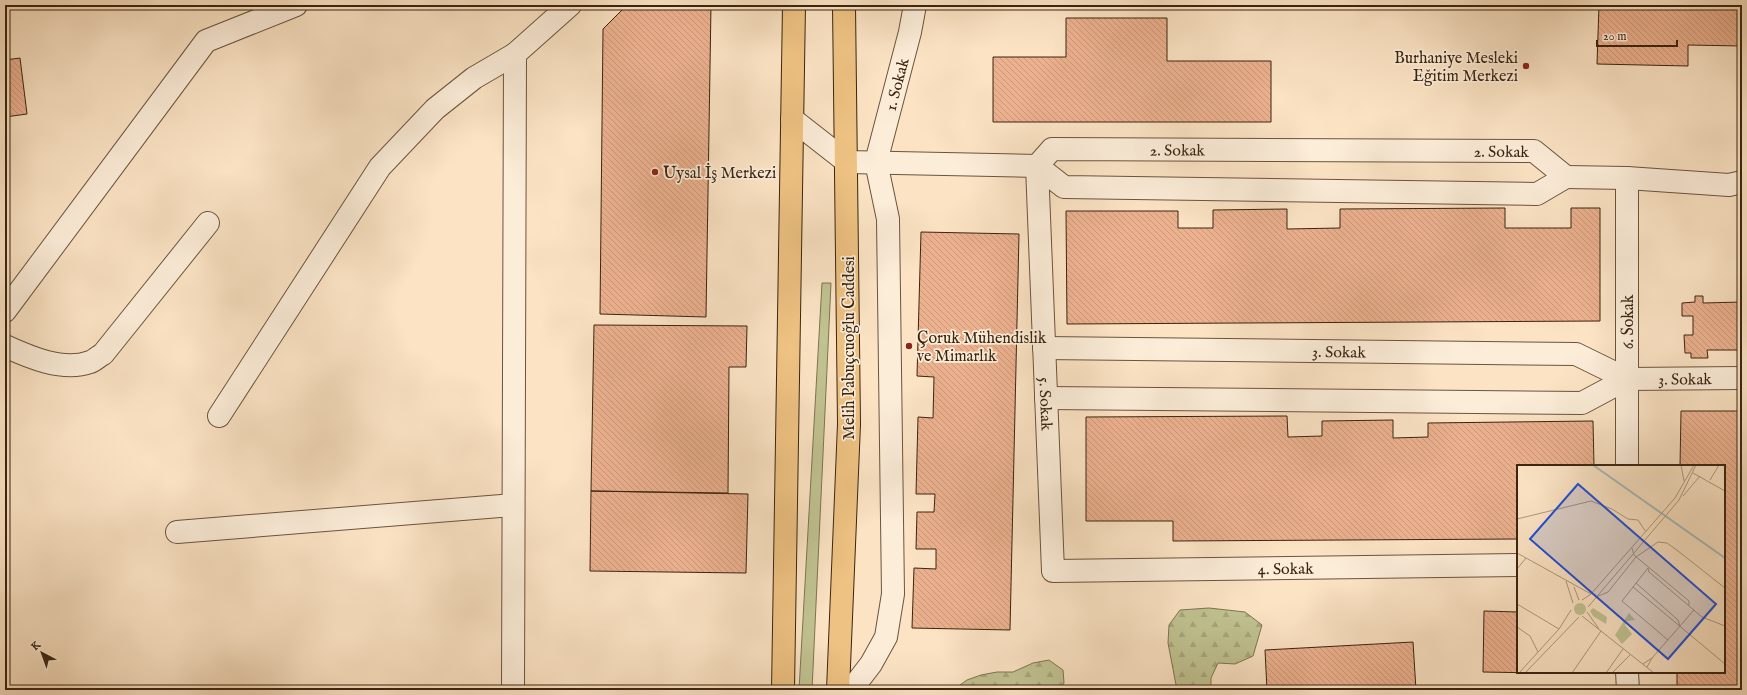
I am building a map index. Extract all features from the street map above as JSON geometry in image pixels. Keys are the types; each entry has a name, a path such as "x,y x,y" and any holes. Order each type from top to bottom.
{"main road":[{"path":"783,690 794,5"},
{"name":"Melih Pabuçcuoğlu Caddesi","path":"838,690 849,424 844,5"}],"street":[{"path":"5,311 206,41 296,5"},
{"path":"219,416 380,167 435,108 474,78 514,54 570,5"},
{"name":"1. Sokak","path":"876,162 910,32 915,5"},
{"path":"513,690 514,54"},
{"path":"792,119 847,162 1037,166 1064,187 1537,194 1566,177 1627,178 1738,188"},
{"name":"2. Sokak","path":"1037,166 1052,149 1534,151 1566,177"},
{"path":"851,690 871,664 886,637 893,594 888,219 876,162"},
{"name":"5. Sokak","path":"1037,166 1053,571"},
{"name":"6. Sokak","path":"1627,178 1627,465"},
{"path":"5,346 31,358 62,364 90,362 103,354 208,223"},
{"name":"3. Sokak","path":"1044,348 1576,354 1627,379 1742,378"},
{"name":"3. Sokak","path":"1046,398 1582,403 1627,379"},
{"path":"177,532 513,505"},
{"name":"4. Sokak","path":"1053,571 1517,565"},
{"path":"1628,673 1628,690"}],"green space":[{"path":"822,283 831,283 812,690 799,690"},
{"path":"1209,608 1245,612 1262,625 1253,656 1235,664 1218,663 1211,678 1211,690 1177,690 1168,643 1169,625 1180,610"},
{"path":"1049,660 1063,670 1064,683 1059,690 953,690 967,680 981,675 997,672 1013,672 1033,663"}],"building":[{"name":"Uysal İş Merkezi","path":"627,5 711,5 706,317 600,314 603,29"},
{"path":"1599,5 1742,5 1742,46 1688,45 1688,66 1597,64"},
{"path":"1066,18 1167,18 1167,61 1271,61 1271,122 993,122 993,57 1066,57"},
{"path":"20,58 27,114 5,117 5,60"},
{"path":"1505,208 1505,228 1571,228 1571,208 1600,208 1600,321 1067,324 1066,211 1178,211 1178,228 1213,228 1213,210 1287,209 1287,229 1340,228 1340,209"},
{"path":"921,232 1019,234 1010,630 912,628 914,568 936,569 936,549 916,549 917,512 934,512 935,494 916,494 918,417 933,418 934,377 917,376"},
{"path":"1695,296 1703,296 1703,303 1742,302 1742,350 1707,350 1708,358 1691,358 1691,353 1685,353 1684,335 1693,335 1693,316 1682,316 1682,303 1695,302"},
{"path":"594,325 747,326 746,367 729,367 728,493 591,491"},
{"path":"1681,411 1742,411 1742,690 1677,690 1677,673 1725,673 1725,465 1680,465"},
{"path":"1287,416 1288,437 1322,436 1322,421 1393,420 1393,438 1428,437 1428,423 1593,421 1594,465 1517,465 1517,539 1173,541 1173,521 1086,521 1086,417"},
{"path":"591,491 748,494 746,573 590,571"},
{"path":"1484,611 1517,612 1517,673 1483,672"},
{"path":"1413,642 1416,690 1267,690 1265,650"}],"place":[{"name":"Burhaniye Mesleki Eğitim Merkezi","path":"1526,66"},
{"name":"Uysal İş Merkezi","path":"655,172"},
{"name":"Çoruk Mühendislik ve Mimarlık","path":"909,346"}]}
